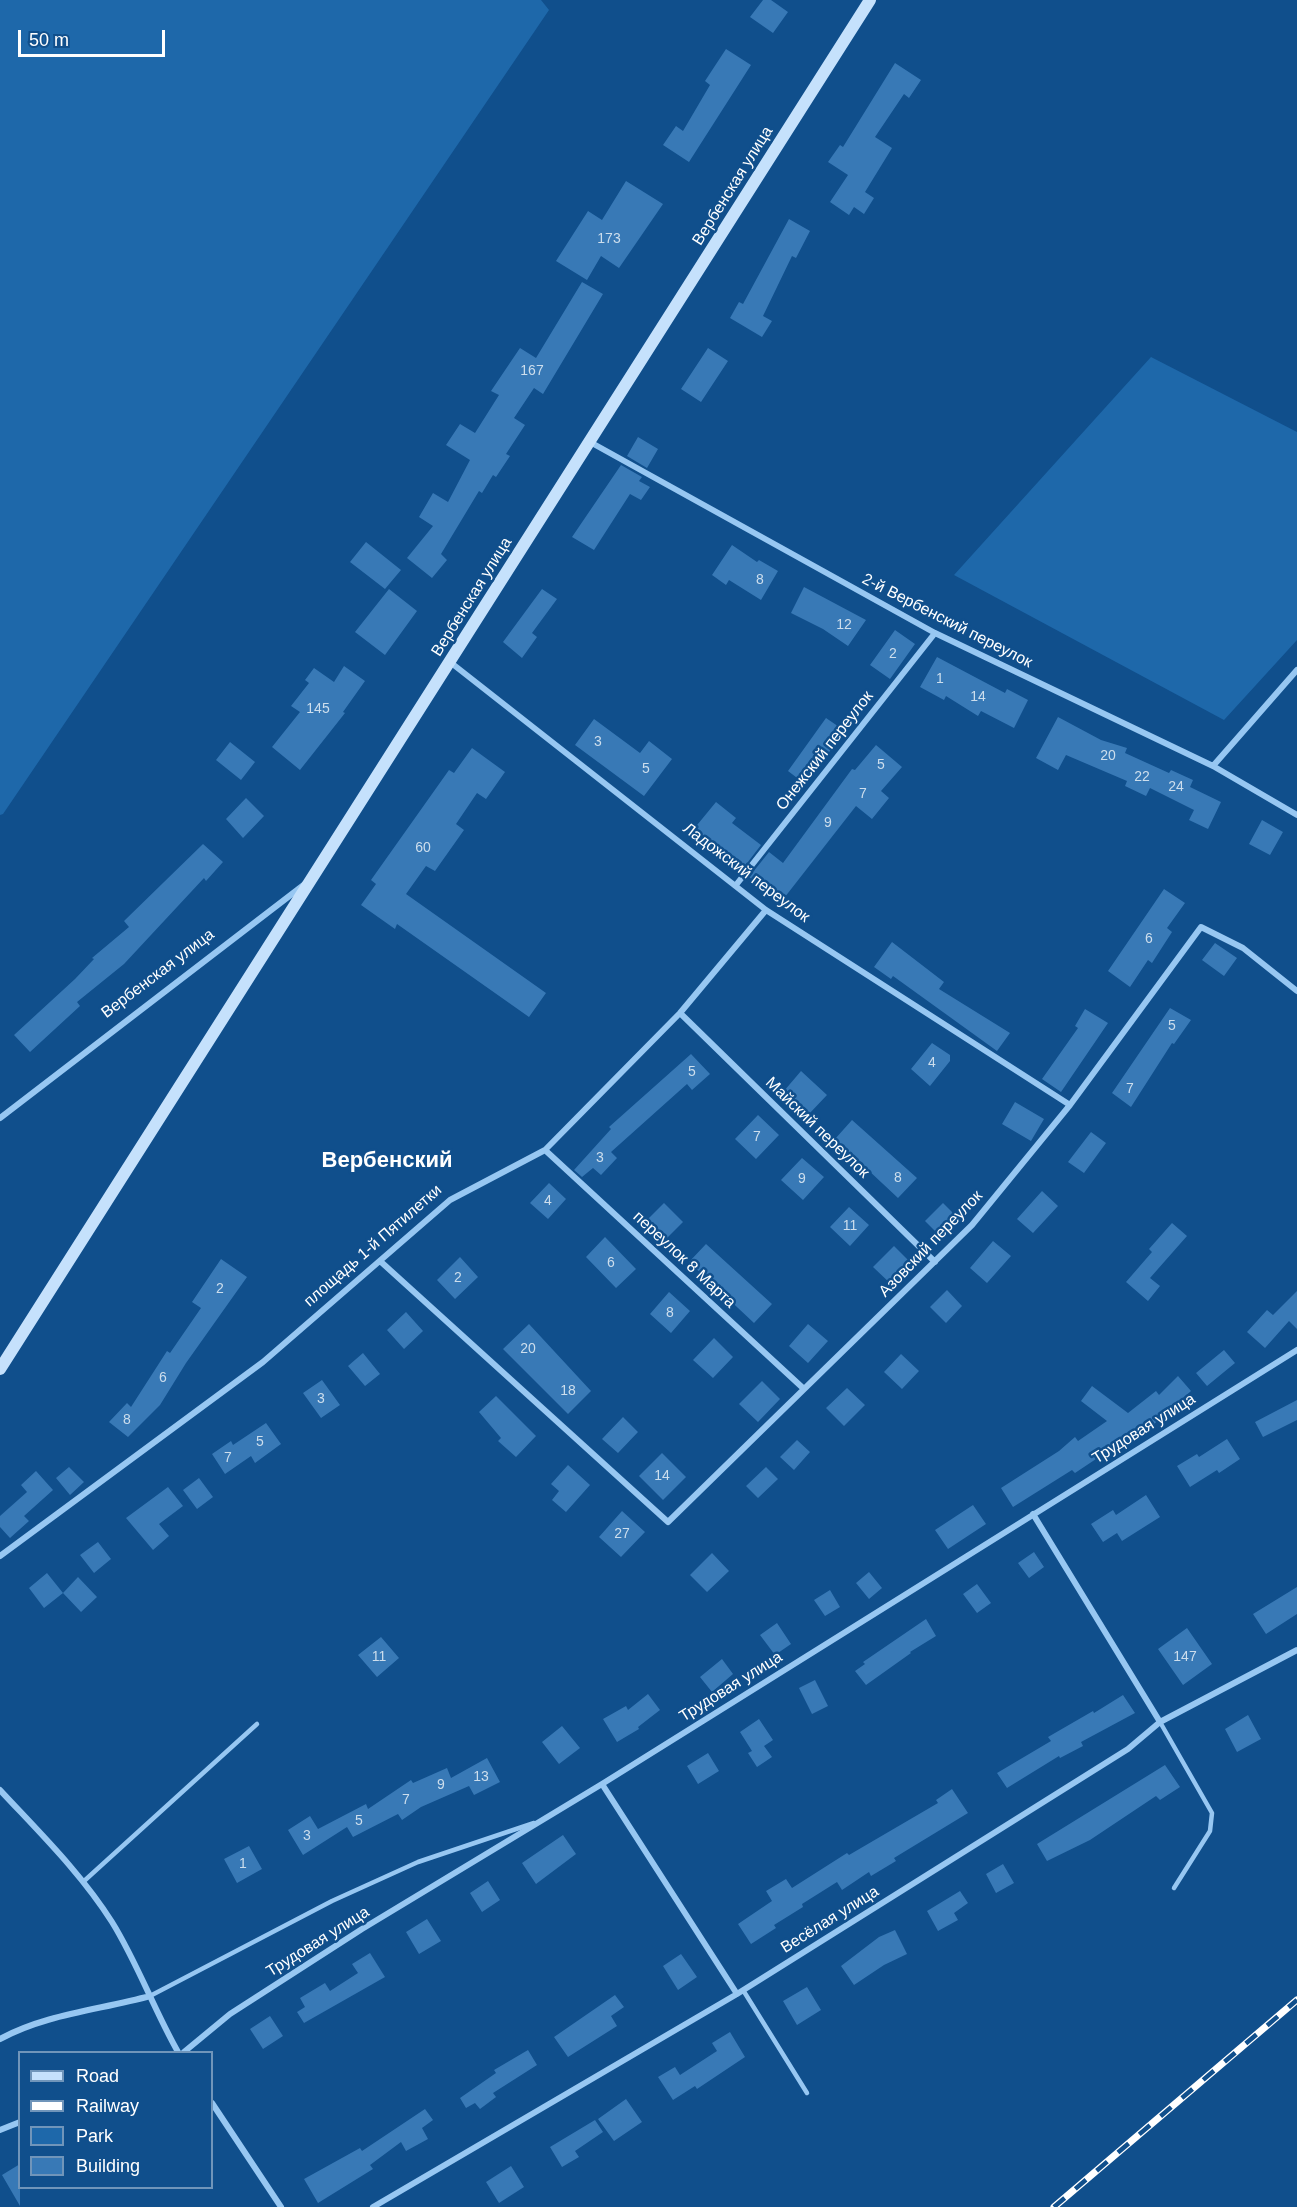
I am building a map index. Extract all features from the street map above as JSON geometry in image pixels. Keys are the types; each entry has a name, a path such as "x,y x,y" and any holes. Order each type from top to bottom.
{"main road":[{"name":"Вербенская улица","path":"315,876 870,0"},
{"path":"0,1369 315,876"}],"street":[{"name":"2-й Вербенский переулок","path":"590,442 935,633 1213,766 1297,815"},
{"name":"Онежский переулок","path":"736,885 935,633"},
{"name":"Ладожский переулок","path":"450,662 766,910 1070,1105"},
{"path":"1213,766 1297,670"},
{"name":"Вербенская улица","path":"0,1118 315,876"},
{"name":"площадь 1-й Пятилетки","path":"0,1556 263,1362 450,1200 545,1150 680,1013 766,910"},
{"name":"Азовский переулок","path":"380,1261 668,1522 972,1225 1070,1105 1201,927 1244,948 1297,991"},
{"name":"Майский переулок","path":"680,1013 935,1262"},
{"name":"переулок 8 Марта","path":"545,1150 804,1389"},
{"name":"Трудовая улица","path":"185,2051 230,2014 362,1929 602,1784 1297,1350"},
{"path":"1033,1514 1160,1722"},
{"name":"Весёлая улица","path":"374,2207 737,1994 1128,1749 1160,1722 1297,1650"},
{"path":"602,1784 737,1994"},
{"path":"0,1790 83,1882 113,1924 178,2051"},
{"path":"0,2039 21,2028 58,2017 150,1996"},
{"path":"213,2105 281,2207"},
{"path":"0,2130 18,2123"}],"lane":[{"path":"1160,1722 1212,1813 1210,1831 1174,1888"},
{"path":"83,1882 257,1724"},
{"path":"150,1996 332,1901 418,1862 542,1820"},
{"path":"743,1990 807,2093"}],"green space":[{"path":"0,0 541,0 549,10 3,814 0,815"},
{"path":"1151,357 1297,432 1297,640 1224,720 954,575"}],"building":[{"path":"763,0 771,0 788,12 773,33 750,17"},
{"path":"726,49 751,65 689,162 663,145 676,126 683,131 710,85 705,81"},
{"path":"895,63 921,80 909,98 904,94 875,137 892,148 865,192 874,198 864,214 854,207 849,215 830,202 848,175 828,162 840,145 843,147"},
{"path":"626,181 663,204 619,268 601,256 587,280 556,261 588,211 602,220"},
{"path":"789,219 810,231 796,258 792,256 763,316 772,321 762,337 730,318 739,302 743,304"},
{"path":"582,282 603,294 543,394 534,388 514,418 525,425 506,454 510,456 496,477 493,475 482,493 479,491 441,554 447,560 432,578 407,558 433,526 419,517 433,493 448,502 470,460 446,445 460,424 475,433 499,395 491,391 520,348 536,358"},
{"path":"708,348 728,361 701,402 681,389"},
{"path":"638,437 658,449 647,468 627,456"},
{"path":"621,465 642,477 639,481 650,487 641,500 630,494 594,550 572,537"},
{"path":"366,542 401,570 385,589 350,562"},
{"path":"732,545 757,562 759,560 778,571 761,600 729,580 726,585 712,575"},
{"path":"804,587 866,620 848,646 823,629 791,613"},
{"path":"389,589 417,611 385,655 355,632"},
{"path":"542,589 557,599 532,633 537,637 522,658 503,642"},
{"path":"895,630 915,644 890,679 870,665"},
{"path":"937,657 1005,693 1007,689 1028,700 1014,728 981,711 978,716 946,696 944,700 920,687"},
{"path":"344,666 365,681 343,712 345,713 300,770 272,747 300,712 291,706 309,683 305,680 314,668 334,682"},
{"path":"1058,717 1101,740 1127,748 1125,753 1169,773 1171,770 1193,780 1190,787 1221,802 1208,829 1189,820 1194,810 1150,788 1146,796 1125,786 1127,781 1066,755 1058,770 1036,758"},
{"path":"826,718 845,731 805,784 788,771"},
{"path":"594,719 640,753 649,741 672,759 644,796 575,745"},
{"path":"230,742 255,762 241,780 216,760"},
{"path":"876,745 902,767 881,791 889,798 872,819 856,806 781,902 749,877 769,852 783,863 852,769 855,770"},
{"path":"472,748 505,772 486,799 477,793 456,824 464,830 435,871 426,866 406,894 546,993 529,1017 397,924 395,929 361,905 376,884 371,880 449,770 454,773"},
{"path":"246,798 264,816 243,838 226,819"},
{"path":"716,802 736,818 732,823 761,845 741,871 693,830"},
{"path":"1262,820 1283,832 1270,855 1249,844"},
{"path":"203,844 223,862 206,881 204,878 124,964 77,1002 80,1006 30,1052 14,1035 75,979 94,959 92,958 129,927 124,921"},
{"path":"1164,889 1185,903 1167,928 1172,932 1152,963 1148,960 1130,987 1108,971"},
{"path":"892,942 944,982 939,989 1010,1033 997,1051 893,976 891,979 874,967"},
{"path":"1215,943 1237,958 1224,976 1202,960"},
{"path":"1170,1008 1191,1020 1174,1044 1172,1043 1131,1107 1112,1093"},
{"path":"1085,1009 1108,1023 1061,1092 1042,1079 1078,1028 1075,1026"},
{"path":"932,1043 950,1055 950,1061 930,1086 911,1069"},
{"path":"691,1054 710,1074 692,1090 687,1084 611,1152 617,1158 601,1175 593,1168 582,1177 574,1170 611,1129 609,1127"},
{"path":"801,1071 827,1095 809,1114 784,1091"},
{"path":"1015,1102 1044,1119 1031,1141 1002,1124"},
{"path":"758,1115 779,1135 756,1159 735,1139"},
{"path":"852,1120 917,1178 898,1198 835,1139"},
{"path":"1091,1132 1106,1143 1084,1173 1068,1162"},
{"path":"802,1158 824,1177 803,1200 781,1180"},
{"path":"549,1183 566,1199 548,1219 530,1203"},
{"path":"1042,1191 1058,1206 1033,1233 1017,1219"},
{"path":"664,1203 683,1222 665,1240 646,1221"},
{"path":"943,1203 961,1221 943,1239 925,1221"},
{"path":"849,1207 869,1225 850,1246 830,1227"},
{"path":"1172,1223 1187,1236 1150,1278 1160,1286 1148,1301 1126,1282 1152,1252 1149,1249"},
{"path":"605,1237 636,1269 616,1288 586,1257"},
{"path":"993,1241 1011,1256 987,1283 970,1268"},
{"path":"706,1244 772,1304 754,1323 689,1262"},
{"path":"894,1246 912,1264 892,1285 873,1267"},
{"path":"460,1257 478,1277 455,1299 437,1280"},
{"path":"221,1259 247,1277 186,1363 160,1405 128,1437 109,1422 127,1403 131,1407 167,1351 170,1353 201,1308 192,1302"},
{"path":"947,1290 962,1306 946,1323 930,1307"},
{"path":"1297,1291 1297,1329 1289,1321 1265,1348 1247,1332 1267,1310 1273,1315"},
{"path":"669,1292 690,1311 671,1333 650,1314"},
{"path":"406,1312 423,1331 404,1349 387,1330"},
{"path":"529,1324 591,1391 568,1414 503,1349"},
{"path":"808,1324 828,1341 808,1363 789,1346"},
{"path":"714,1338 733,1357 713,1378 693,1360"},
{"path":"1224,1350 1235,1363 1207,1386 1196,1373"},
{"path":"363,1353 380,1374 365,1386 348,1366"},
{"path":"901,1354 919,1371 902,1389 884,1372"},
{"path":"1178,1376 1191,1391 1154,1424 1153,1421 1075,1473 1072,1470 1013,1507 1001,1488 1059,1451 1075,1437 1078,1441 1107,1421 1081,1401 1092,1386 1128,1413 1156,1391 1159,1395"},
{"path":"322,1380 340,1405 321,1418 303,1393"},
{"path":"762,1381 780,1399 758,1422 739,1404"},
{"path":"847,1388 865,1405 844,1426 826,1408"},
{"path":"496,1396 536,1436 516,1457 498,1441 501,1438 479,1412"},
{"path":"1297,1400 1297,1420 1263,1437 1255,1422"},
{"path":"623,1417 638,1432 618,1453 602,1439"},
{"path":"266,1423 281,1444 255,1463 251,1456 225,1474 212,1454 231,1441 233,1445"},
{"path":"1227,1439 1240,1459 1219,1473 1217,1470 1190,1487 1177,1466 1197,1454 1199,1457"},
{"path":"797,1440 810,1452 794,1470 780,1457"},
{"path":"662,1453 686,1477 663,1500 639,1476"},
{"path":"568,1465 590,1485 566,1512 552,1500 559,1491 551,1484"},
{"path":"69,1467 84,1482 70,1495 56,1478"},
{"path":"766,1467 778,1479 758,1498 746,1486"},
{"path":"36,1471 53,1490 24,1516 29,1521 10,1538 0,1527 0,1516 27,1492 21,1485"},
{"path":"199,1478 213,1497 197,1509 183,1490"},
{"path":"168,1487 183,1506 159,1524 169,1536 153,1550 126,1518"},
{"path":"1146,1495 1160,1517 1122,1541 1117,1533 1103,1542 1091,1524 1113,1510 1116,1515"},
{"path":"973,1505 986,1524 948,1549 935,1530"},
{"path":"622,1511 645,1532 621,1557 599,1537"},
{"path":"98,1542 111,1559 94,1573 80,1555"},
{"path":"1034,1552 1044,1567 1029,1578 1018,1563"},
{"path":"712,1553 729,1571 707,1592 690,1575"},
{"path":"869,1572 882,1588 869,1599 856,1583"},
{"path":"47,1573 63,1593 44,1608 29,1588"},
{"path":"78,1577 97,1597 81,1612 63,1593"},
{"path":"977,1584 991,1603 977,1613 963,1594"},
{"path":"1297,1587 1297,1614 1266,1634 1253,1614"},
{"path":"830,1590 840,1607 825,1616 814,1600"},
{"path":"926,1619 936,1636 910,1652 866,1685 855,1671 865,1664 863,1662"},
{"path":"777,1623 791,1644 775,1655 760,1635"},
{"path":"1187,1628 1212,1664 1183,1685 1158,1649"},
{"path":"381,1637 399,1658 377,1677 358,1655"},
{"path":"722,1659 733,1674 712,1692 700,1677"},
{"path":"815,1680 828,1706 812,1714 799,1688"},
{"path":"648,1694 660,1710 638,1727 639,1729 617,1742 603,1719 626,1706 628,1710"},
{"path":"1123,1695 1135,1713 1081,1742 1083,1746 1060,1758 1059,1756 1007,1788 997,1773 1051,1741 1048,1737"},
{"path":"1248,1715 1261,1739 1237,1752 1225,1729"},
{"path":"759,1719 773,1740 764,1746 772,1757 757,1767 748,1753 752,1751 740,1732"},
{"path":"562,1726 580,1748 559,1764 542,1742"},
{"path":"708,1753 719,1771 698,1784 687,1766"},
{"path":"487,1758 500,1782 474,1795 469,1786 421,1807 402,1820 398,1814 353,1837 347,1827 303,1855 288,1830 310,1816 318,1829 366,1804 368,1809 411,1780 413,1783 447,1768 451,1778"},
{"path":"1165,1765 1180,1787 1160,1800 1156,1796 1090,1840 1047,1861 1037,1844"},
{"path":"952,1789 968,1813 894,1858 896,1861 871,1876 869,1872 842,1890 837,1882 802,1904 803,1907 774,1925 776,1928 751,1944 738,1924 772,1901 766,1891 786,1879 792,1888 847,1853 849,1855 938,1803 936,1800"},
{"path":"563,1835 576,1854 536,1884 522,1863"},
{"path":"249,1846 262,1869 237,1883 224,1859"},
{"path":"1003,1864 1014,1883 996,1893 986,1874"},
{"path":"488,1881 500,1900 482,1912 470,1893"},
{"path":"960,1891 968,1903 954,1913 958,1920 938,1931 927,1911"},
{"path":"427,1919 441,1941 419,1954 406,1932"},
{"path":"895,1930 907,1954 884,1965 854,1985 841,1966 879,1937"},
{"path":"370,1953 385,1977 304,2023 297,2012 305,2007 300,1998 325,1983 330,1991 358,1973 352,1964"},
{"path":"681,1954 697,1977 678,1990 663,1966"},
{"path":"807,1987 821,2010 797,2025 783,2001"},
{"path":"615,1995 624,2007 611,2016 617,2026 568,2057 554,2037"},
{"path":"270,2016 283,2036 263,2049 250,2029"},
{"path":"730,2032 745,2057 697,2089 695,2086 673,2100 658,2077 675,2067 680,2075 717,2051 712,2043"},
{"path":"528,2050 537,2065 493,2093 496,2097 480,2109 475,2103 466,2108 460,2098 496,2073 494,2070"},
{"path":"626,2099 642,2122 614,2141 598,2119"},
{"path":"425,2109 433,2120 422,2128 428,2139 406,2151 401,2142 370,2165 373,2169 318,2203 304,2179 360,2148 362,2151"},
{"path":"595,2120 603,2132 575,2151 579,2157 562,2167 550,2147"},
{"path":"18,2165 20,2206 2,2175"},
{"path":"511,2166 524,2187 499,2203 486,2182"}],"railway":[{"path":"1054,2207 1297,2000"}],"district":[{"name":"Вербенский","path":"387,1161"}]}
